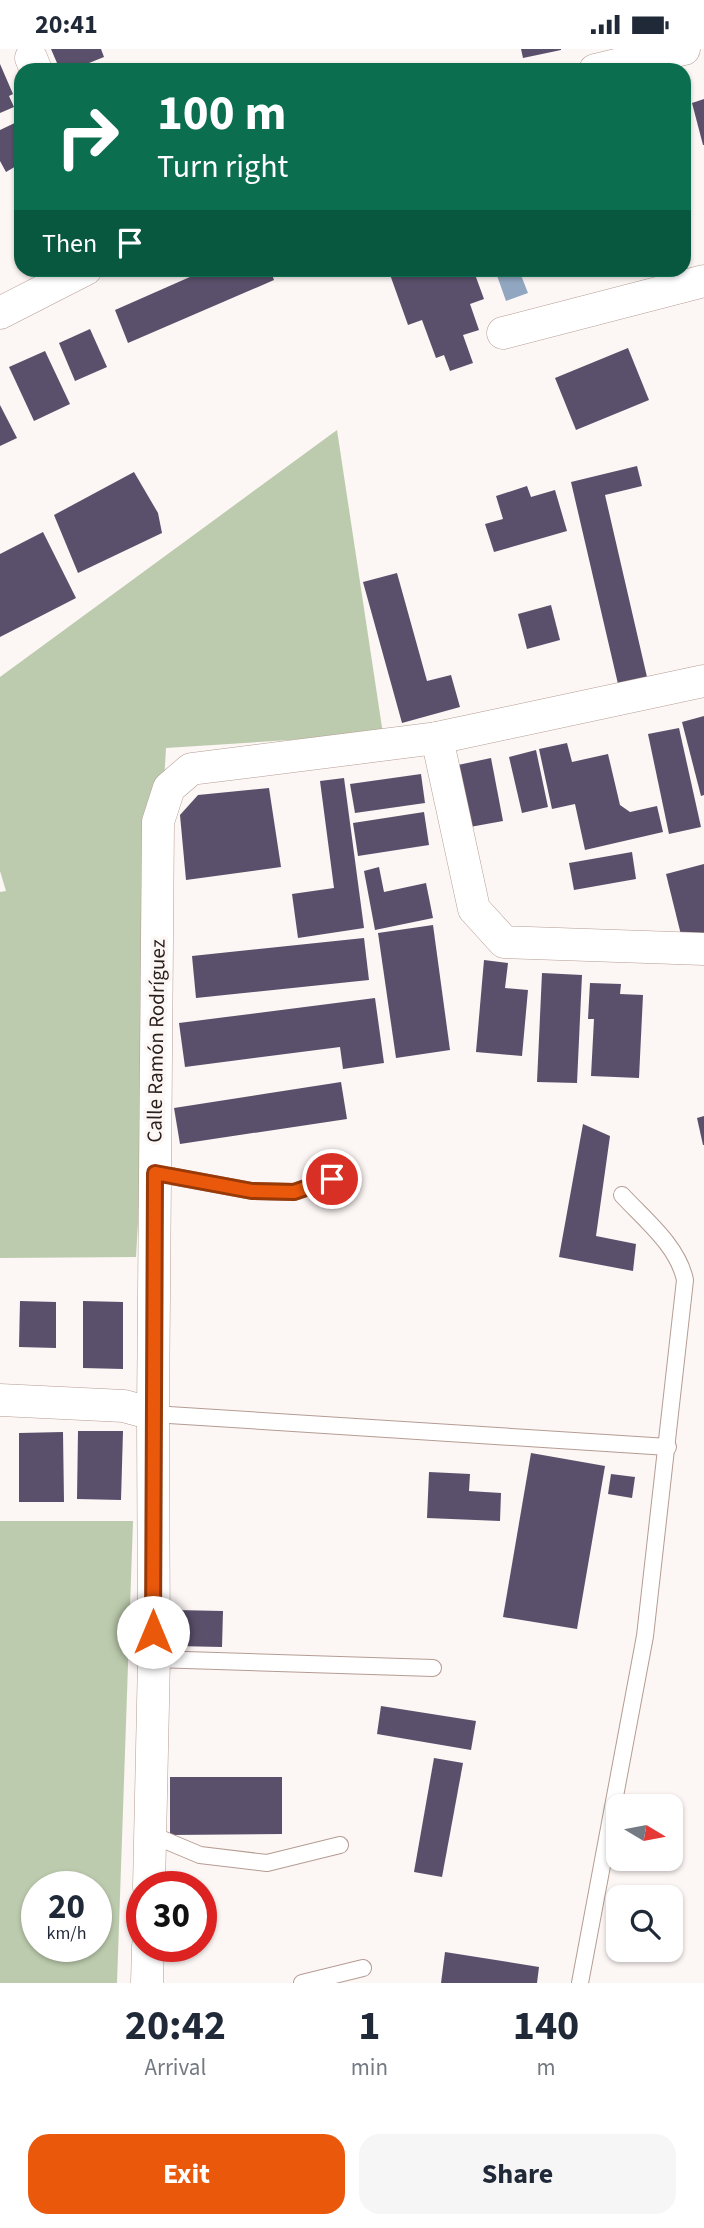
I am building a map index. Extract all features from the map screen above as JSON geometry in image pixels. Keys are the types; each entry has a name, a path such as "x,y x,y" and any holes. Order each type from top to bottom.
{"street":[{"path":"625,63 684,49"},
{"path":"0,313 70,277"},
{"path":"503,333 704,281"},
{"name":"Calle Ramón Rodríguez","path":"149,1871 158,822 169,788 191,769 437,738 704,681"},
{"path":"437,738 474,909 504,942 704,949"},
{"path":"0,1400 124,1406 153,1414"},
{"path":"147,1983 148,1962"}],"lane":[{"path":"155,1173 252,1191 294,1192 350,1172"},
{"path":"580,1983 645,1636 685,1280 682,1266 675,1254 622,1195"},
{"path":"153,1414 668,1447"},
{"path":"153,1659 433,1668"},
{"path":"150,1834 200,1855 267,1863 340,1845"},
{"path":"302,1983 363,1968"}],"green space":[{"path":"337,430 383,734 166,748 136,1257 0,1258 0,892 6,891 0,871 0,677"},
{"path":"0,1521 133,1521 117,1983 0,1983"}],"water":[{"path":"497,277 522,277 528,293 506,301"}],"building":[{"path":"51,49 101,49 104,57 89,63 57,63"},
{"path":"521,49 561,49 561,50 523,58"},
{"path":"0,64 13,94 9,96 14,107 0,113"},
{"path":"704,99 704,145 703,145 692,103"},
{"path":"14,123 14,167 6,172 0,161 0,130"},
{"path":"190,277 273,277 274,280 128,343 115,310"},
{"path":"391,277 476,277 484,299 470,304 479,330 463,335 473,363 450,371 444,355 436,358 422,320 408,325"},
{"path":"90,329 107,367 75,381 59,343"},
{"path":"628,348 649,400 576,430 555,378"},
{"path":"45,351 70,404 34,421 9,367"},
{"path":"0,405 17,438 0,446"},
{"path":"637,466 642,486 605,495 647,677 618,684 571,482"},
{"path":"134,472 158,513 162,533 78,573 54,515"},
{"path":"527,486 531,497 555,490 567,531 494,552 485,524 503,519 496,496"},
{"path":"43,532 76,598 0,637 0,554"},
{"path":"397,573 427,681 451,675 460,707 402,723 363,582"},
{"path":"551,605 560,640 527,649 518,614"},
{"path":"704,716 704,795 701,796 682,722"},
{"path":"679,728 701,827 669,834 648,734"},
{"path":"567,743 572,762 608,754 620,805 630,812 657,806 663,832 585,850 575,804 552,809 539,749"},
{"path":"536,750 548,807 522,813 509,757"},
{"path":"491,758 503,821 470,827 458,765"},
{"path":"421,774 425,803 355,813 350,784"},
{"path":"344,778 364,928 298,938 292,894 334,888 320,781"},
{"path":"269,788 281,867 186,880 180,815 198,795"},
{"path":"424,812 429,845 358,856 353,823"},
{"path":"632,852 636,879 574,890 569,863"},
{"path":"704,864 704,933 682,939 666,874"},
{"path":"379,867 384,892 426,883 433,918 375,930 364,871"},
{"path":"433,925 450,1050 396,1058 378,933"},
{"path":"364,938 369,980 196,998 192,956"},
{"path":"484,960 508,963 505,988 528,990 522,1056 476,1052"},
{"path":"542,973 582,975 577,1083 537,1082"},
{"path":"590,983 621,984 620,994 643,995 639,1078 591,1076 594,1019 588,1019"},
{"path":"375,998 384,1063 343,1069 340,1047 185,1067 179,1023"},
{"path":"341,1082 347,1119 180,1144 174,1108"},
{"path":"704,1116 704,1145 703,1145 697,1118"},
{"path":"583,1124 610,1136 596,1236 636,1244 633,1271 559,1257"},
{"path":"20,1301 56,1302 56,1348 19,1347"},
{"path":"83,1301 123,1302 123,1369 83,1368"},
{"path":"78,1431 123,1431 121,1500 77,1499"},
{"path":"63,1432 64,1502 19,1502 19,1433"},
{"path":"531,1453 605,1466 577,1629 503,1617"},
{"path":"429,1472 470,1474 469,1491 501,1493 500,1521 427,1518"},
{"path":"611,1474 635,1477 632,1498 608,1494"},
{"path":"175,1610 223,1611 222,1647 175,1646"},
{"path":"381,1706 476,1721 471,1750 377,1734"},
{"path":"434,1758 463,1763 442,1877 414,1872"},
{"path":"170,1777 282,1777 282,1834 170,1835"},
{"path":"445,1952 539,1967 537,1983 441,1983"}],"route":[{"path":"153,1632 155,1173 252,1191 294,1192 332,1179"}]}
